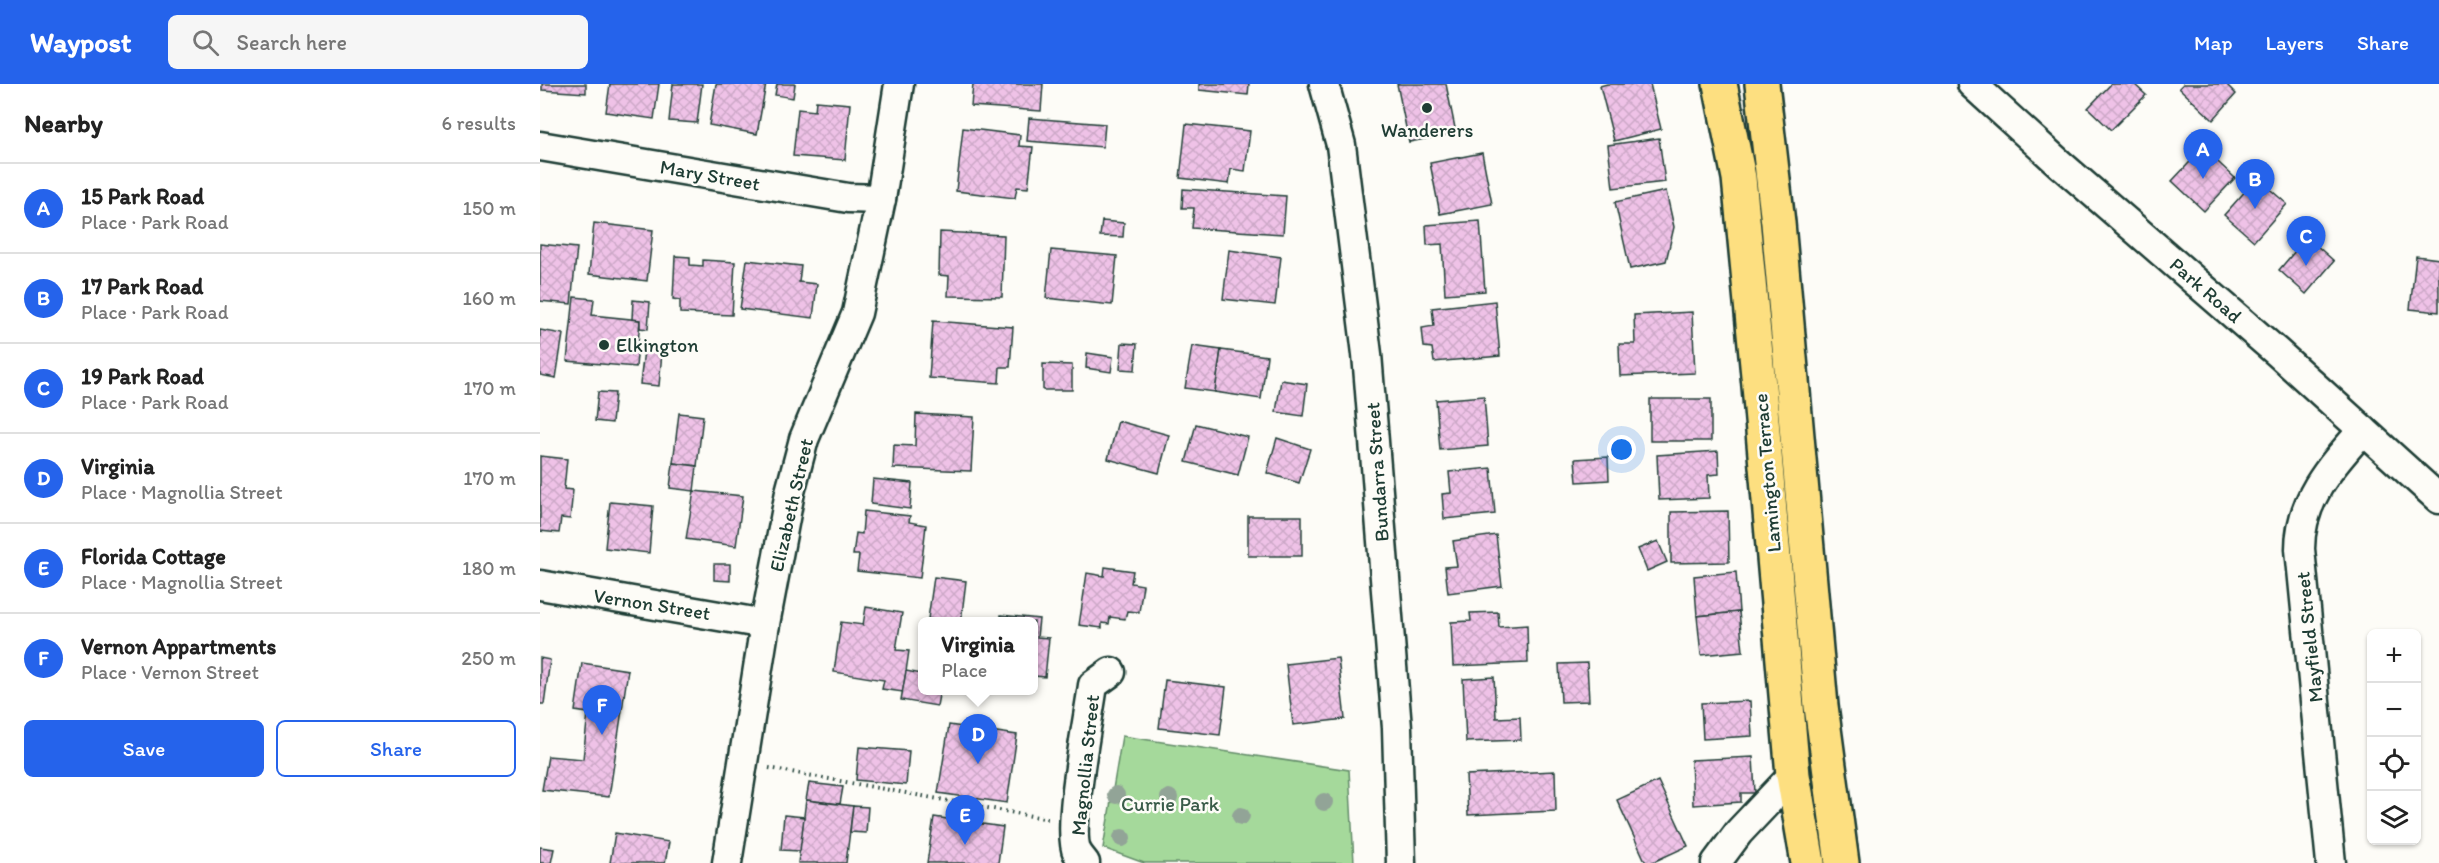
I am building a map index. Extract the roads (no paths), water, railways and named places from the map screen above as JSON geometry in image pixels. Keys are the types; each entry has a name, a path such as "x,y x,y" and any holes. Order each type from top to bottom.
{"highway":[{"name":"Lamington Terrace","path":"1720,84 1738,178 1758,374 1793,775 1808,863"},
{"name":"Lamington Terrace","path":"1761,84 1778,223 1821,706 1842,863"}],"street":[{"name":"Elizabeth Street","path":"727,863 765,624 790,492 804,439 857,313 880,199 899,84"},
{"name":"Bundarra Street","path":"1324,84 1341,145 1367,354 1396,728 1401,863"},
{"name":"Park Road","path":"1972,84 2060,164 2278,352 2439,499"},
{"name":"Mary Street","path":"540,146 848,198 880,199"},
{"name":"Mayfield Street","path":"2331,863 2300,549 2300,529 2305,510 2323,478 2362,430"},
{"name":"Vernon Street","path":"540,585 765,624"},
{"name":"Magnollia Street","path":"1085,863 1077,851 1074,824 1093,685 1111,672"},
{"path":"1717,862 1739,832 1793,775"}],"place":[{"name":"Wanderers","path":"1427,108"},
{"name":"15 Park Road","path":"2203,179"},
{"name":"17 Park Road","path":"2255,209"},
{"name":"19 Park Road","path":"2306,266"},
{"name":"Elkington","path":"604,345"},
{"name":"Vernon Appartments","path":"602,735"},
{"name":"Virginia","path":"978,764"},
{"name":"Florida Cottage","path":"965,845"}],"park label":[{"name":"Currie Park","path":"1170,804"}]}
